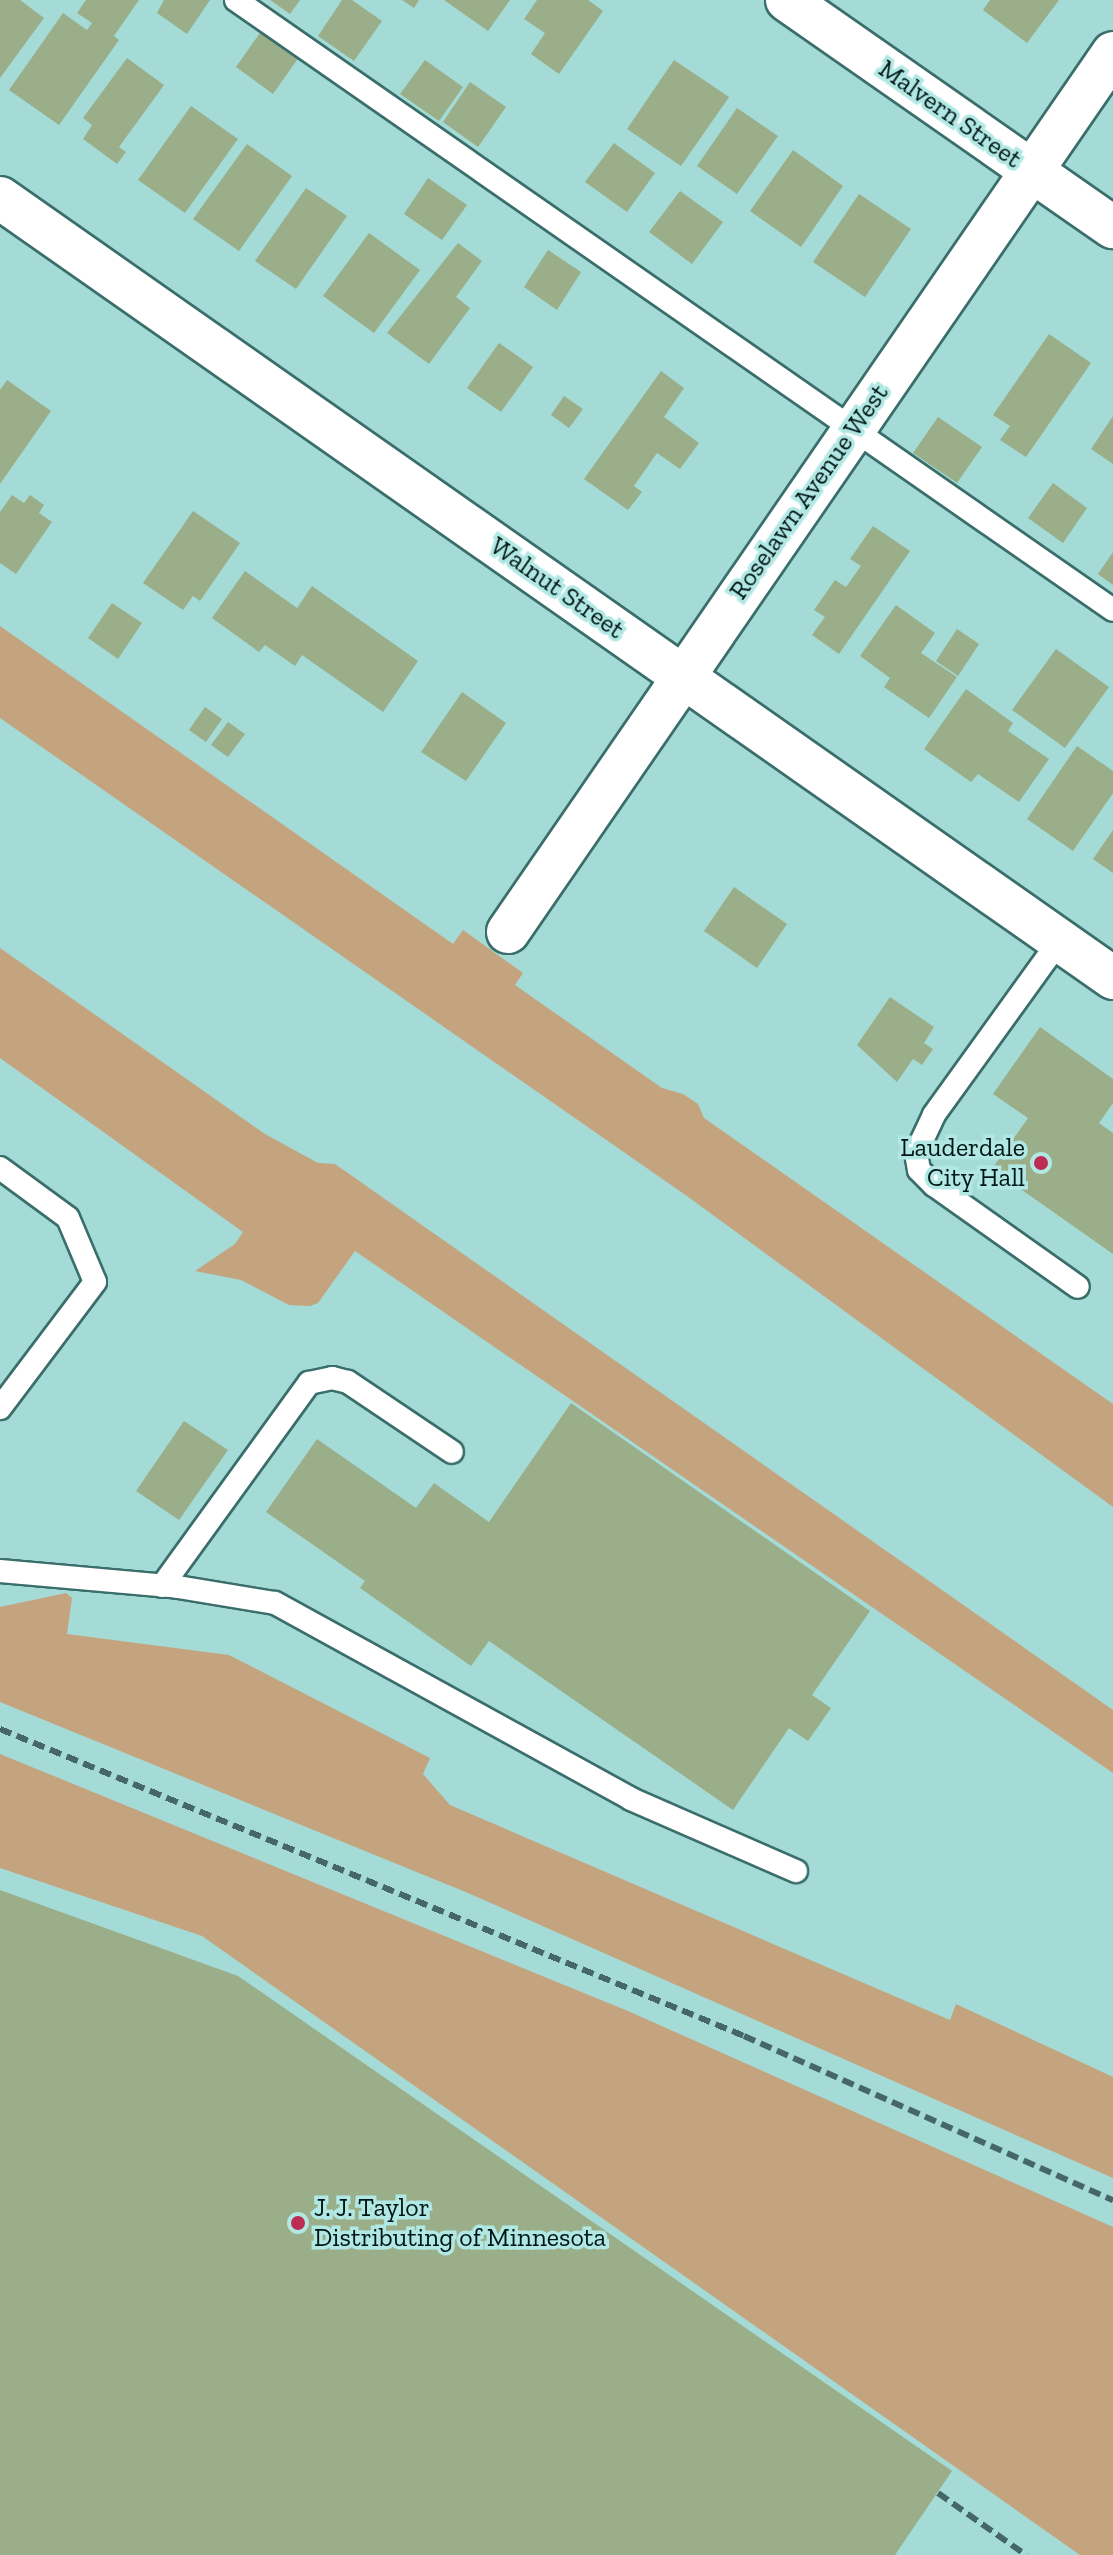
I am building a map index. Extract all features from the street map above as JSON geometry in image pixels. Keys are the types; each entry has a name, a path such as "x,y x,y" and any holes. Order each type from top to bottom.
{"street":[{"name":"Malvern Street","path":"787,0 1113,227"},
{"name":"Roselawn Avenue West","path":"508,932 1113,53"},
{"name":"Walnut Street","path":"0,198 1113,978"}],"lane":[{"path":"236,0 1113,610"},
{"path":"1060,940 934,1115 916,1153 919,1170 934,1185 1078,1287"},
{"path":"0,1168 68,1218 95,1282 0,1408"},
{"path":"162,1586 309,1383 332,1378 348,1382 452,1452"},
{"path":"0,1571 162,1586 275,1603 631,1799 796,1871"}],"shaded area":[{"path":"0,626 453,944 463,930 523,973 515,985 662,1088 683,1094 698,1104 704,1118 1113,1404 1113,1507 684,1194 0,718"},
{"path":"0,948 265,1134 318,1163 335,1164 1113,1710 1113,1773 355,1251 318,1303 310,1306 289,1305 241,1280 195,1271 235,1244 243,1232 0,1058"},
{"path":"66,1593 72,1598 67,1634 229,1655 430,1758 423,1774 450,1805 950,2020 956,2004 1113,2077 1113,2178 468,1893 0,1702 0,1607"},
{"path":"0,1754 628,2011 1113,2227 1113,2555 1080,2555 202,1936 0,1868"}],"building":[{"path":"0,0 20,0 44,18 0,78"},
{"path":"86,0 139,0 114,36 119,40 59,125 9,90 63,13 87,30 92,23 77,13"},
{"path":"164,0 210,0 187,34 157,13"},
{"path":"270,0 300,0 290,14"},
{"path":"342,0 352,0 382,21 354,61 318,36"},
{"path":"402,0 419,0 414,8"},
{"path":"444,0 510,0 488,31"},
{"path":"537,0 588,0 603,11 559,74 531,54 545,33 524,19"},
{"path":"990,0 1059,0 1027,43 983,10"},
{"path":"262,30 299,57 273,94 236,67"},
{"path":"127,58 164,85 119,147 126,152 117,164 83,139 92,125 83,118"},
{"path":"425,60 463,87 439,121 400,94"},
{"path":"674,60 729,97 681,166 627,129"},
{"path":"470,82 506,107 478,147 443,122"},
{"path":"191,106 238,139 185,213 138,180"},
{"path":"737,108 778,136 737,194 697,166"},
{"path":"614,143 655,173 627,212 585,182"},
{"path":"247,144 292,176 239,251 193,219"},
{"path":"793,150 843,186 801,247 750,211"},
{"path":"428,178 467,205 442,240 404,214"},
{"path":"306,188 347,216 296,289 255,261"},
{"path":"680,191 723,222 692,264 649,232"},
{"path":"859,194 911,229 865,297 813,262"},
{"path":"369,233 420,270 374,333 323,296"},
{"path":"458,243 482,261 456,297 470,308 429,364 387,333"},
{"path":"548,250 581,272 557,310 524,287"},
{"path":"1049,334 1091,363 1026,457 1000,440 1010,426 993,415"},
{"path":"499,343 533,367 501,412 467,388"},
{"path":"661,371 684,388 664,417 699,443 680,469 657,453 634,486 642,492 628,510 584,479"},
{"path":"7,380 51,411 0,484 0,390"},
{"path":"564,396 583,409 569,428 551,415"},
{"path":"1113,416 1113,464 1091,449"},
{"path":"938,417 982,447 957,483 913,453"},
{"path":"1053,483 1087,508 1063,543 1028,518"},
{"path":"12,495 24,503 30,495 44,505 39,513 52,522 16,574 0,563 0,512"},
{"path":"193,511 240,543 200,601 193,596 183,610 143,583"},
{"path":"873,526 910,551 839,654 812,635 825,617 814,610 835,580 846,587 861,566 850,559"},
{"path":"1113,552 1113,585 1098,574"},
{"path":"245,571 297,608 312,586 418,661 383,712 302,655 295,666 265,645 259,652 212,618"},
{"path":"112,603 142,623 118,659 88,638"},
{"path":"896,605 935,633 921,653 957,677 929,718 884,687 890,678 860,656"},
{"path":"957,629 979,644 958,676 936,661"},
{"path":"1056,649 1109,687 1065,748 1012,710"},
{"path":"966,689 1013,723 1008,731 1049,759 1019,802 978,774 971,782 924,749"},
{"path":"462,692 506,723 466,781 421,752"},
{"path":"205,707 222,719 206,742 189,730"},
{"path":"228,722 245,734 228,757 211,745"},
{"path":"1077,746 1113,771 1113,793 1073,851 1027,819"},
{"path":"1113,830 1113,873 1093,859"},
{"path":"734,887 787,924 757,968 704,931"},
{"path":"890,997 934,1027 924,1043 933,1049 922,1065 913,1059 897,1082 857,1045"},
{"path":"1040,1027 1113,1079 1113,1103 1099,1123 1113,1133 1113,1254 992,1169 1028,1118 993,1094"},
{"path":"571,1403 870,1611 812,1695 831,1708 808,1741 789,1728 733,1810 489,1641 471,1666 360,1588 365,1581 266,1512 317,1439 416,1508 434,1483 489,1522"},
{"path":"184,1421 228,1450 179,1520 136,1491"},
{"name":"J. J. Taylor Distributing of Minnesota","path":"0,1890 238,1976 952,2471 895,2555 0,2555"}],"railway":[{"path":"0,1729 744,2036 1113,2200"},
{"path":"938,2493 1026,2555"}],"place":[{"name":"Lauderdale City Hall","path":"1041,1163"},
{"name":"J. J. Taylor Distributing of Minnesota","path":"298,2223"}]}
